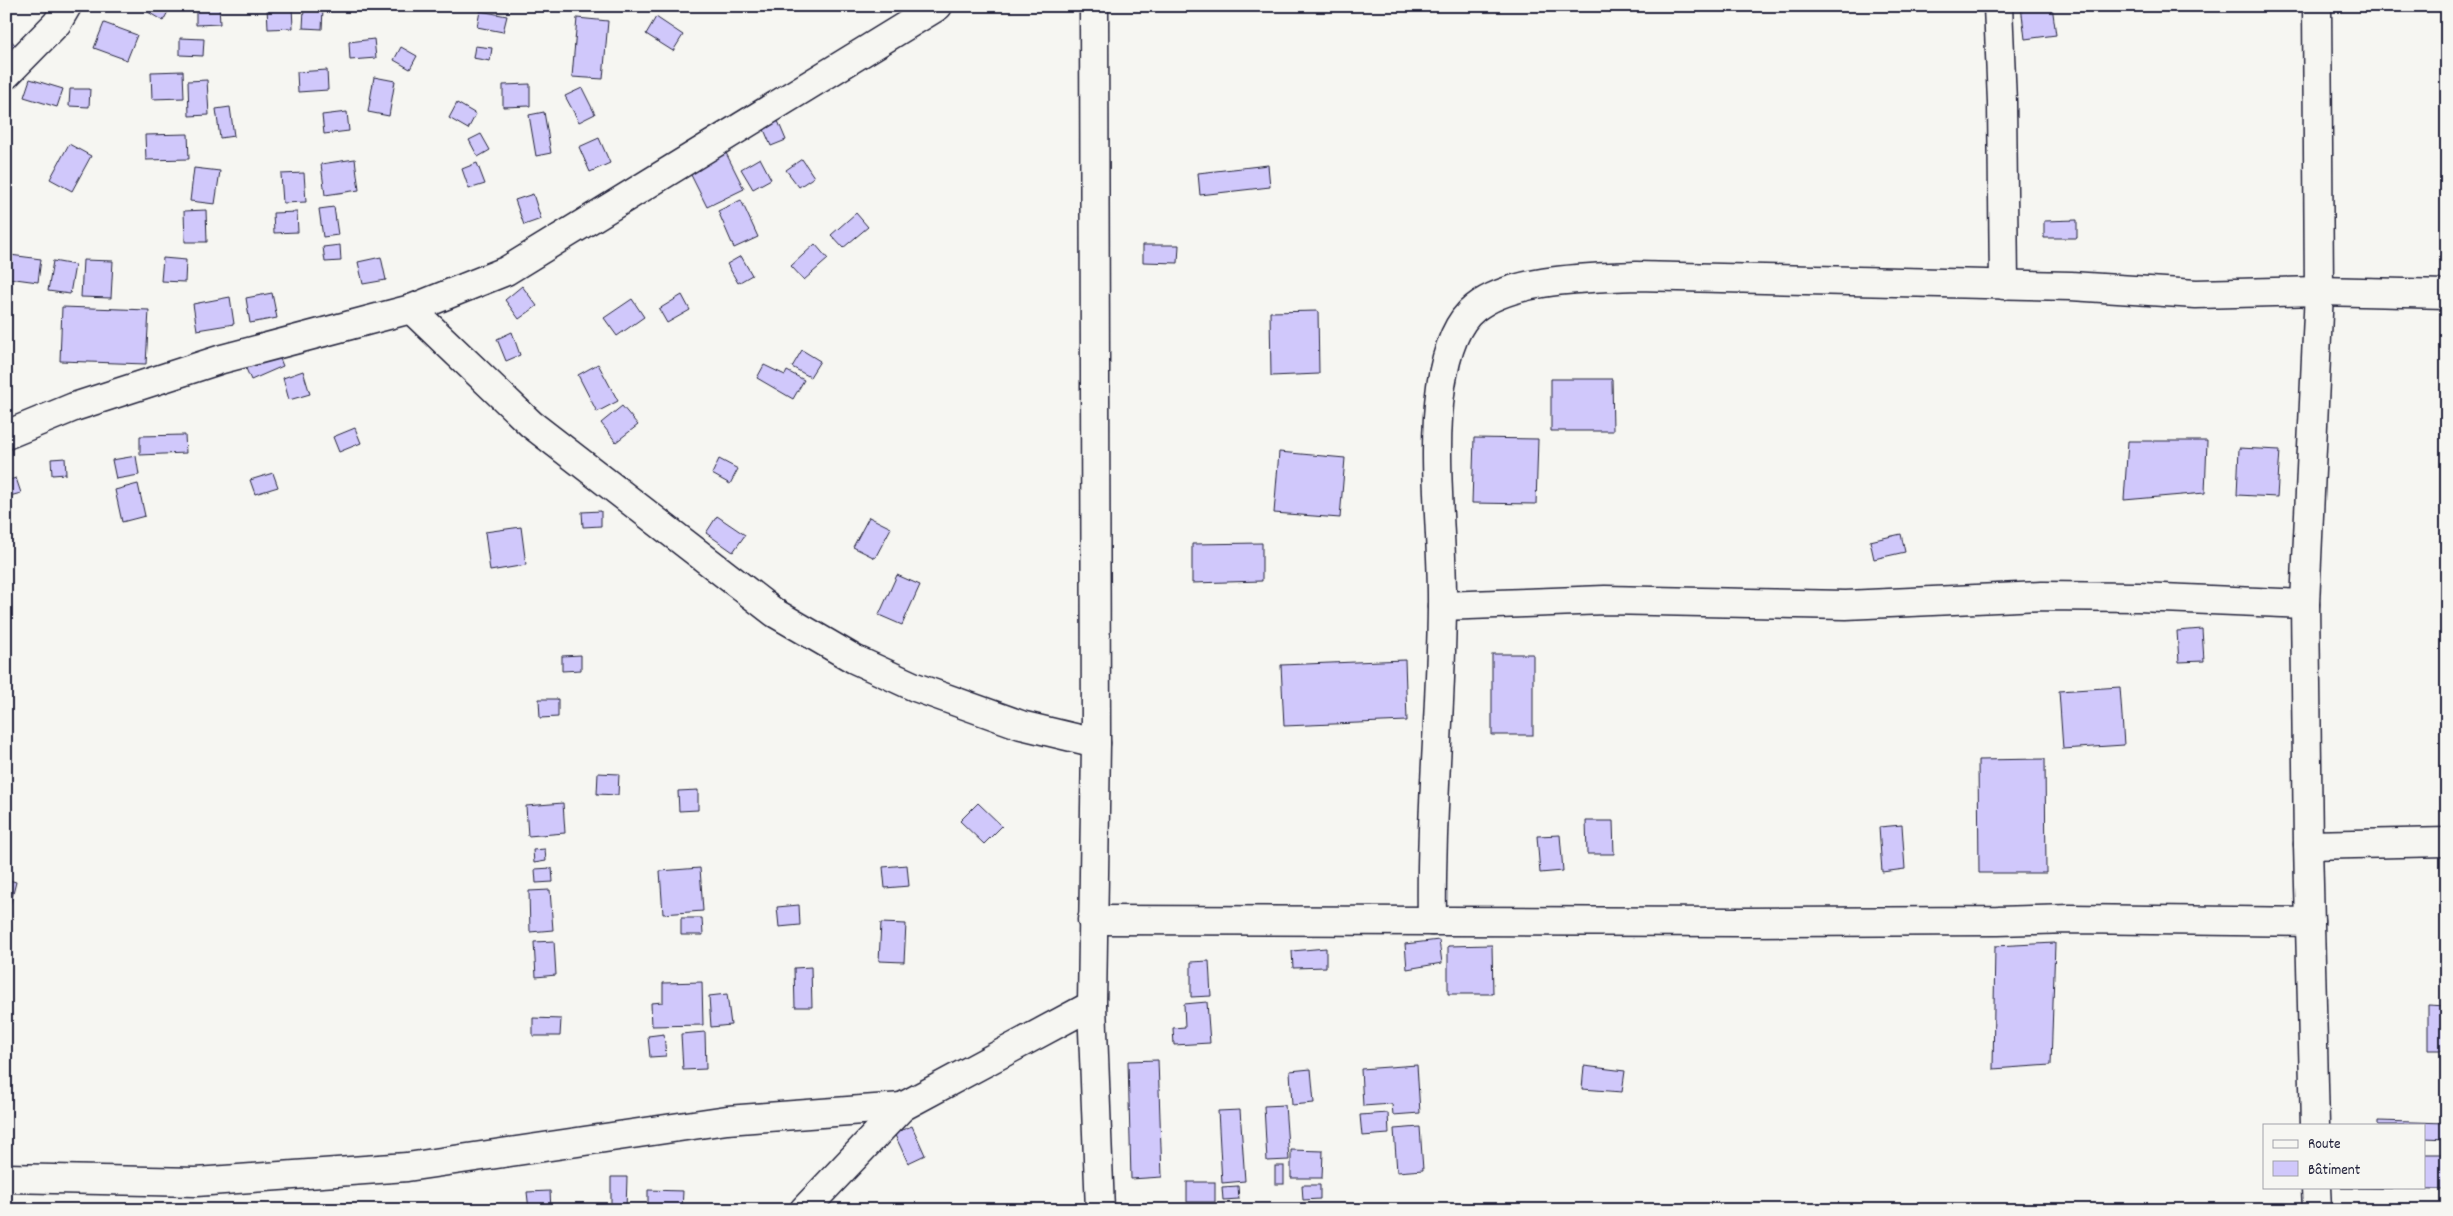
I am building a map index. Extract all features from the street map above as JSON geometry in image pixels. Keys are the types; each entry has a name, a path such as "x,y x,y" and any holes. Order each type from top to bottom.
{"street":[{"path":"6,75 57,23 67,6"},
{"path":"6,435 74,407 222,359 411,309 506,271 539,253 674,166 866,52 938,6"},
{"path":"1094,6 1096,744 1092,1005 1100,1210"},
{"path":"1998,6 2002,102 2004,285"},
{"path":"2315,1124 2308,845 2305,604 2320,291 2317,6"},
{"path":"1432,921 1433,825 1442,606 1436,451 1441,386 1452,338 1474,308 1506,291 1574,278 1636,276 2004,285 2222,294 2320,291 2447,294"},
{"path":"411,309 531,424 775,613 854,660 915,687 1021,725 1096,744"},
{"path":"1442,606 1605,600 1846,605 2042,596 2138,597 2305,604"},
{"path":"2308,845 2447,842"},
{"path":"1092,920 1747,922 2081,919 2310,922"},
{"path":"804,1210 902,1107 1092,1005"},
{"path":"6,1178 196,1182 397,1168 727,1120 902,1107"},
{"path":"2316,1188 2317,1210"}],"building":[{"path":"138,6 171,6 163,21"},
{"path":"196,6 219,6 220,24 196,25"},
{"path":"267,6 292,6 293,28 268,29"},
{"path":"2021,6 2052,6 2056,35 2025,39"},
{"path":"304,9 323,9 322,29 303,28"},
{"path":"480,11 507,16 503,32 477,27"},
{"path":"656,17 683,35 673,51 646,34"},
{"path":"577,18 608,21 603,79 572,77"},
{"path":"104,23 137,35 127,60 94,48"},
{"path":"6,34 15,45 6,52"},
{"path":"180,38 204,39 203,56 180,55"},
{"path":"374,39 376,58 350,60 349,42"},
{"path":"475,46 492,48 490,61 473,58"},
{"path":"401,47 417,56 410,69 394,60"},
{"path":"327,70 328,90 298,92 297,72"},
{"path":"183,71 184,98 152,99 151,72"},
{"path":"374,77 395,81 389,116 368,112"},
{"path":"30,79 63,89 57,107 24,97"},
{"path":"207,80 209,115 189,116 188,81"},
{"path":"530,84 530,106 503,107 503,85"},
{"path":"582,88 595,114 579,122 565,96"},
{"path":"70,89 90,89 89,107 69,106"},
{"path":"457,103 476,114 468,129 449,118"},
{"path":"230,107 234,136 220,138 216,109"},
{"path":"347,112 349,131 324,134 322,115"},
{"path":"544,112 551,153 536,156 529,115"},
{"path":"778,121 786,140 771,146 763,127"},
{"path":"188,134 189,159 146,160 145,135"},
{"path":"481,134 490,150 478,157 469,140"},
{"path":"599,138 610,163 590,172 579,147"},
{"path":"69,144 91,156 72,191 50,179"},
{"path":"726,153 744,189 707,207 689,171"},
{"path":"760,158 771,179 753,189 741,169"},
{"path":"355,159 359,190 325,195 321,164"},
{"path":"802,159 814,177 799,187 786,170"},
{"path":"477,163 485,184 469,189 462,169"},
{"path":"1268,165 1270,187 1200,195 1198,173"},
{"path":"194,168 220,171 215,204 190,201"},
{"path":"304,173 306,202 283,203 281,174"},
{"path":"533,194 541,219 524,225 515,200"},
{"path":"741,200 758,237 734,248 718,211"},
{"path":"334,207 338,235 323,237 319,209"},
{"path":"206,210 207,242 185,242 184,211"},
{"path":"297,212 298,232 274,233 273,213"},
{"path":"856,213 868,227 843,248 831,235"},
{"path":"2077,220 2077,238 2044,238 2044,221"},
{"path":"815,244 828,259 804,280 791,266"},
{"path":"340,245 341,261 325,262 323,247"},
{"path":"1143,245 1179,245 1178,263 1143,262"},
{"path":"10,255 41,259 38,282 8,278"},
{"path":"741,256 752,275 738,283 727,264"},
{"path":"381,257 386,280 363,284 358,262"},
{"path":"163,258 186,260 185,282 161,281"},
{"path":"83,260 113,261 111,298 81,297"},
{"path":"53,261 75,265 70,294 48,291"},
{"path":"522,286 537,306 519,319 505,300"},
{"path":"272,293 277,318 250,323 246,298"},
{"path":"682,295 690,310 667,323 659,309"},
{"path":"230,297 234,324 197,330 193,304"},
{"path":"632,299 644,317 617,336 604,318"},
{"path":"62,307 149,310 146,364 60,361"},
{"path":"1318,311 1319,374 1271,376 1270,312"},
{"path":"512,332 520,355 506,361 497,339"},
{"path":"276,349 283,366 251,380 244,364"},
{"path":"802,350 820,361 810,377 792,367"},
{"path":"598,364 618,401 597,412 578,375"},
{"path":"764,365 785,375 787,371 804,380 793,399 757,378"},
{"path":"303,371 310,394 289,400 283,378"},
{"path":"1551,379 1612,379 1613,431 1551,431"},
{"path":"622,406 638,425 616,442 601,423"},
{"path":"355,428 361,443 339,452 333,437"},
{"path":"185,435 186,453 140,455 140,436"},
{"path":"1474,438 1538,439 1536,504 1472,503"},
{"path":"2128,441 2207,441 2205,493 2124,500"},
{"path":"2239,448 2280,450 2277,497 2237,495"},
{"path":"1279,452 1345,458 1340,518 1274,513"},
{"path":"136,456 139,475 116,479 112,460"},
{"path":"65,458 66,474 52,475 51,459"},
{"path":"719,459 738,469 730,484 712,474"},
{"path":"273,473 278,487 255,494 250,480"},
{"path":"16,478 21,493 6,497 6,481"},
{"path":"138,484 145,516 122,522 115,490"},
{"path":"601,511 601,526 583,527 582,512"},
{"path":"717,516 745,535 733,552 706,533"},
{"path":"869,517 891,528 875,558 853,547"},
{"path":"521,527 526,565 490,571 485,532"},
{"path":"1901,534 1905,552 1874,559 1870,541"},
{"path":"1262,543 1262,581 1192,583 1192,544"},
{"path":"897,575 920,585 902,625 879,615"},
{"path":"2202,629 2204,661 2179,662 2177,631"},
{"path":"1492,654 1533,654 1533,735 1492,735"},
{"path":"581,655 581,670 562,671 562,656"},
{"path":"1405,660 1407,721 1284,726 1281,665"},
{"path":"2120,687 2124,745 2063,749 2059,691"},
{"path":"539,699 558,699 558,717 540,718"},
{"path":"2045,759 2046,873 1979,873 1978,760"},
{"path":"598,773 619,774 618,795 597,794"},
{"path":"698,790 698,810 679,811 678,791"},
{"path":"563,803 565,833 528,836 526,806"},
{"path":"978,803 1002,826 984,844 960,821"},
{"path":"1586,821 1613,821 1614,854 1587,854"},
{"path":"1902,825 1905,869 1882,872 1879,827"},
{"path":"1560,835 1563,871 1540,873 1537,836"},
{"path":"545,849 546,861 534,863 533,850"},
{"path":"907,865 909,886 885,888 883,867"},
{"path":"552,868 553,882 536,883 535,869"},
{"path":"700,868 703,911 663,914 660,871"},
{"path":"6,879 16,882 8,914 6,914"},
{"path":"550,890 553,930 530,932 529,891"},
{"path":"799,905 800,925 779,927 777,907"},
{"path":"681,918 702,918 703,935 681,935"},
{"path":"881,923 906,924 904,962 879,961"},
{"path":"1439,940 1442,963 1407,969 1405,944"},
{"path":"554,941 556,975 536,977 534,942"},
{"path":"2055,943 2051,1065 1993,1069 1995,946"},
{"path":"1492,945 1493,994 1448,994 1448,946"},
{"path":"1326,948 1326,967 1293,968 1292,951"},
{"path":"1209,961 1211,996 1191,997 1191,962"},
{"path":"811,967 812,1007 795,1007 794,968"},
{"path":"702,982 703,1025 652,1026 651,1003 663,1002 663,983"},
{"path":"727,994 731,1025 711,1027 709,996"},
{"path":"1207,1002 1210,1043 1174,1045 1173,1028 1185,1027 1184,1004"},
{"path":"2428,1005 2447,1006 2447,1050 2428,1050"},
{"path":"533,1018 561,1019 560,1036 533,1036"},
{"path":"705,1032 706,1069 683,1070 681,1034"},
{"path":"664,1034 666,1056 650,1057 648,1036"},
{"path":"1158,1060 1162,1177 1131,1179 1128,1061"},
{"path":"1417,1065 1420,1113 1393,1115 1392,1104 1363,1106 1361,1069"},
{"path":"1584,1066 1625,1071 1622,1092 1582,1089"},
{"path":"1311,1069 1314,1103 1292,1105 1290,1071"},
{"path":"1285,1105 1289,1160 1267,1161 1264,1106"},
{"path":"1240,1110 1245,1181 1222,1183 1218,1111"},
{"path":"1388,1113 1389,1134 1362,1136 1360,1115"},
{"path":"2378,1121 2447,1123 2447,1139 2426,1138 2426,1124 2378,1124"},
{"path":"912,1126 925,1155 908,1163 894,1133"},
{"path":"1420,1127 1423,1170 1397,1172 1394,1129"},
{"path":"1291,1150 1323,1151 1322,1178 1291,1178"},
{"path":"2426,1154 2447,1154 2447,1189 2341,1188 2426,1188"},
{"path":"1275,1166 1284,1166 1284,1184 1275,1184"},
{"path":"611,1177 627,1177 626,1210 611,1210"},
{"path":"1187,1182 1215,1182 1215,1202 1187,1202"},
{"path":"1302,1185 1320,1185 1320,1199 1303,1200"},
{"path":"1238,1186 1239,1199 1223,1200 1222,1187"},
{"path":"648,1190 683,1191 682,1210 648,1210"},
{"path":"550,1191 551,1210 529,1210 527,1192"}]}
